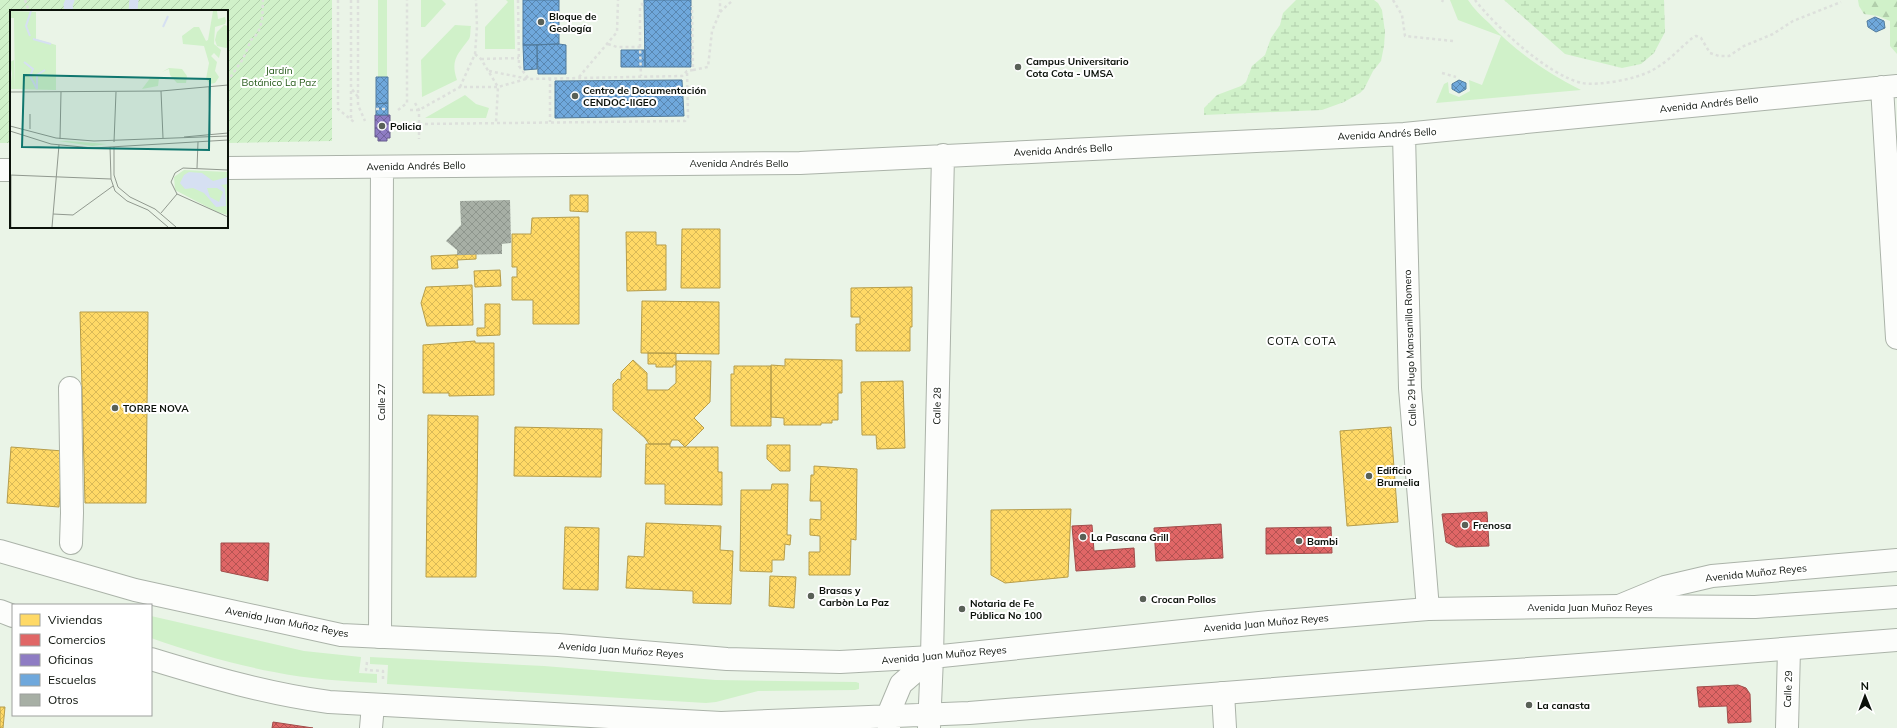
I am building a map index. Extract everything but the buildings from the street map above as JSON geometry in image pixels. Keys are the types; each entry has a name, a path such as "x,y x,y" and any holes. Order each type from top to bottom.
{"street":[{"name":"Avenida Andrés Bello","path":"228,168 800,163 1404,134 1890,87"},
{"path":"1890,87 1897,338"},
{"name":"Calle 29 Hugo Mansanilla Romero","path":"1404,134 1410,388 1428,609"},
{"name":"Calle 28","path":"930,721 942,156"},
{"name":"Calle 27","path":"380,637 382,167"},
{"path":"70,388 71,543"},
{"name":"Avenida Juan Muñoz Reyes","path":"0,551 134,590 341,635 558,645 727,658 840,662 932,657 1269,622 1428,609 1619,606 1755,607 1897,597"},
{"name":"Avenida Muñoz Reyes","path":"1619,606 1665,587 1712,576 1897,560"},
{"path":"0,612 12,616"},
{"path":"152,659 208,676 291,696 373,705 721,723 889,722 930,721 969,713 1897,640"},
{"name":"Calle 29","path":"1787,728 1789,649"},
{"path":"889,722 901,684 932,657"},
{"path":"1224,693 1225,728"},
{"path":"371,728 373,705"}],"path":[{"path":"25,0 28,10"},
{"path":"228,81 235,72 251,40 256,36 263,16 263,0"},
{"path":"338,0 338,109 354,122"},
{"path":"350,119 353,110 351,88 351,0"},
{"path":"358,0 358,98 359,110 365,121"},
{"path":"398,110 407,104 407,0"},
{"path":"460,87 475,54 477,27 476,0"},
{"path":"518,0 519,66 529,79"},
{"path":"579,77 617,32 618,0"},
{"path":"641,76 640,7 642,5 642,0"},
{"path":"720,0 720,12"},
{"path":"410,110 419,110 460,87 498,87 529,79 682,76 688,71 708,67 712,31 720,12 732,0"},
{"path":"1394,0 1402,14 1406,36 1453,41"},
{"path":"1475,0 1530,54 1574,80 1584,83 1595,83 1637,77 1651,71 1696,36 1701,38 1710,53 1718,56 1729,56 1744,46 1774,34 1793,21 1841,2"},
{"path":"692,6 693,70"},
{"path":"608,44 617,47 640,47"},
{"path":"475,54 481,59 498,87 496,122"},
{"path":"481,59 519,58"},
{"path":"489,71 529,79"},
{"path":"419,124 685,121 688,117 688,71"},
{"path":"1442,73 1456,77"},
{"path":"550,78 550,122"},
{"path":"351,88 358,98"},
{"path":"415,103 419,110 419,141"},
{"path":"376,109 388,109"},
{"path":"367,657 366,670 383,671 383,679"}],"green space":[{"name":"Jardín Botánico La Paz","path":"0,0 332,0 332,141 228,143 228,10 10,10 10,143 0,143"},
{"path":"378,0 387,0 387,77 378,77"},
{"path":"421,0 442,0 446,4 425,27 421,27"},
{"path":"506,0 514,0 515,49 485,49 485,27 508,2"},
{"path":"1296,0 1374,0 1378,3 1382,10 1385,32 1384,46 1381,61 1373,71 1364,89 1344,102 1322,110 1204,115 1204,108 1217,95 1241,86 1246,82 1252,66 1265,55 1271,38 1280,25 1283,13"},
{"path":"1450,0 1468,0 1480,15 1532,61 1581,90 1436,103 1444,84 1448,82 1449,93 1459,97 1470,91 1469,80 1482,85 1501,36 1458,20"},
{"path":"1504,0 1664,0 1665,32 1654,53 1641,64 1622,68 1565,54"},
{"path":"1858,0 1897,0 1897,54 1890,46 1890,21 1878,16 1864,14 1859,6"},
{"path":"455,25 471,26 470,38 456,58 454,67 457,80 422,97 421,60"},
{"path":"465,95 476,104 489,108 486,118 425,118"},
{"path":"152,616 304,651 361,657 359,673 377,674 377,683 287,674 258,669 196,653 152,638"},
{"path":"370,657 544,666 716,680 856,682 859,683 859,689 758,691 716,702 706,703 387,684 388,665 370,664"}],"waterway":[{"path":"69,10 68,5 70,0"},
{"path":"133,10 134,0"}],"place":[{"name":"Bloque de Geología","path":"541,22"},
{"name":"Campus Universitario Cota Cota - UMSA","path":"1018,67"},
{"name":"Centro de Documentación CENDOC-IIGEO","path":"575,96"},
{"name":"Policia","path":"382,126"},
{"name":"TORRE NOVA","path":"115,408"},
{"name":"Edificio Brumelia","path":"1369,476"},
{"name":"Frenosa","path":"1465,525"},
{"name":"La Pascana Grill","path":"1083,537"},
{"name":"Bambi","path":"1299,541"},
{"name":"Brasas y Carbòn La Paz","path":"811,596"},
{"name":"Crocan Pollos","path":"1143,599"},
{"name":"Notaria de Fe Pública No 100","path":"962,609"},
{"name":"La canasta","path":"1529,705"}],"district":[{"name":"COTA COTA","path":"1302,341"}]}
